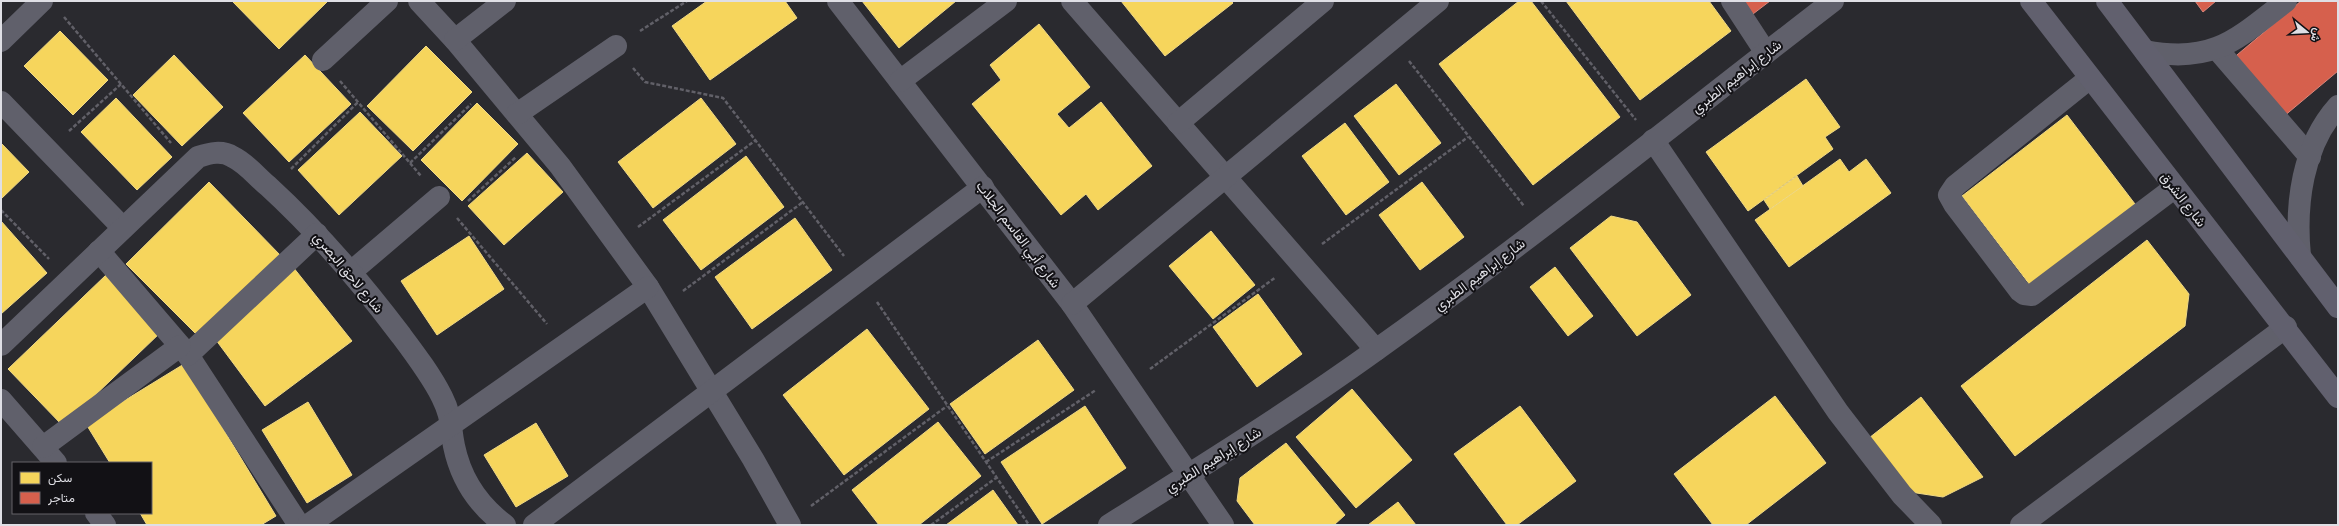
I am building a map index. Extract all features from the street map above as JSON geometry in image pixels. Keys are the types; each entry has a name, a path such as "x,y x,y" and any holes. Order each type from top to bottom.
{"main road":[{"name":"شارع الشرق","path":"2031,1 2174,188 2286,327 2338,397"},
{"path":"2107,1 2338,307"}],"street":[{"path":"1,41 42,1"},
{"path":"323,60 387,1"},
{"path":"419,1 455,40 560,166 648,287 790,524"},
{"path":"455,40 505,1"},
{"name":"شارع أبي القاسم الجلاب","path":"838,1 1072,304 1224,525"},
{"path":"900,81 1006,1"},
{"path":"1072,1 1376,350"},
{"path":"1178,123 1323,1"},
{"path":"1072,304 1438,1"},
{"path":"1732,1 1766,53"},
{"name":"شارع إبراهيم الطبري","path":"1109,525 1256,432 1376,350 1540,227 1833,1"},
{"path":"2146,51 2169,56 2194,55 2217,49 2236,39 2286,1"},
{"path":"517,114 616,46"},
{"path":"2217,49 2310,157"},
{"path":"2090,78 1955,186 1949,195 1958,211 2020,291 2024,294 2032,295 2174,188"},
{"path":"1,102 123,228"},
{"path":"2300,256 2298,206 2303,181 2319,133 2338,106"},
{"path":"1652,140 1838,412 1902,495 1931,525"},
{"name":"شارع لاحق البصري","path":"1,345 198,157 210,153 222,153 233,157 271,189 317,234 351,272 389,320 433,383 445,403 452,424 456,457 466,482 476,498 505,525"},
{"path":"534,525 983,187"},
{"path":"351,272 439,197"},
{"path":"1,400 50,455 184,351 317,234"},
{"path":"99,251 184,351 299,525"},
{"path":"308,525 648,287"},
{"path":"2021,525 2286,327"},
{"path":"97,514 106,525"}],"path":[{"path":"687,1 616,46 644,82 723,98 861,279 1029,525"},
{"path":"1541,1 1652,140"},
{"path":"60,13 189,165"},
{"path":"1391,39 1540,227"},
{"path":"48,150 121,84"},
{"path":"410,163 492,84"},
{"path":"271,189 358,102"},
{"path":"464,203 537,138"},
{"path":"616,243 756,140"},
{"path":"661,308 803,202"},
{"path":"1,210 69,279"},
{"path":"986,462 1120,374"},
{"path":"790,524 947,406"},
{"path":"932,525 996,478"}],"building: سكن":[{"path":"232,1 328,1 279,49"},
{"path":"707,1 785,1 797,18 710,80 672,26"},
{"path":"862,1 956,1 899,48"},
{"path":"1121,1 1231,1 1233,3 1165,56"},
{"path":"1519,1 1531,1 1620,117 1533,185 1439,64"},
{"path":"1566,1 1709,1 1731,31 1640,100"},
{"path":"1039,24 1090,87 1057,114 1069,128 1101,102 1152,166 1098,210 1086,194 1061,215 972,104 1001,80 990,65"},
{"path":"60,31 108,80 73,115 24,66"},
{"path":"426,46 472,92 413,151 367,106"},
{"path":"174,55 223,107 182,146 133,95"},
{"path":"305,55 351,104 289,162 243,113"},
{"path":"1806,79 1840,127 1825,137 1833,149 1748,211 1706,152"},
{"path":"1396,84 1441,143 1399,175 1354,116"},
{"path":"116,98 172,157 137,190 81,132"},
{"path":"701,98 736,144 653,208 618,162"},
{"path":"477,103 518,144 462,201 421,160"},
{"path":"360,112 402,156 339,215 298,170"},
{"path":"2067,115 2135,204 2030,285 1962,196"},
{"path":"1345,123 1389,182 1346,215 1302,156"},
{"path":"1,143 29,172 1,199"},
{"path":"527,153 563,192 504,245 468,206"},
{"path":"746,156 784,207 701,270 663,220"},
{"path":"1840,159 1849,172 1866,159 1891,193 1789,267 1755,220"},
{"path":"1797,176 1803,186 1770,209 1764,200"},
{"path":"209,182 281,256 199,337 126,264"},
{"path":"1422,182 1464,237 1420,270 1379,215"},
{"path":"1611,216 1637,222 1691,295 1637,336 1570,248"},
{"path":"795,218 832,270 752,329 715,277"},
{"path":"1,221 47,273 1,314"},
{"path":"1211,231 1255,285 1213,319 1169,266"},
{"path":"469,236 504,289 437,335 401,281"},
{"path":"2147,240 2189,294 2185,326 2015,456 1961,386"},
{"path":"293,267 352,341 265,406 213,336"},
{"path":"1555,267 1593,316 1568,336 1530,287"},
{"path":"106,275 161,332 63,426 8,369"},
{"path":"1258,294 1302,354 1257,387 1213,327"},
{"path":"867,329 929,409 844,475 783,395"},
{"path":"1038,340 1074,390 985,454 950,404"},
{"path":"184,364 276,516 261,525 147,525 141,514 152,514 152,462 109,462 86,424"},
{"path":"1352,389 1412,460 1356,508 1296,437"},
{"path":"1775,396 1826,463 1746,525 1713,525 1674,474"},
{"path":"1921,397 1983,477 1943,497 1910,492 1869,438"},
{"path":"308,402 352,475 307,503 262,430"},
{"path":"1085,406 1126,468 1042,524 1001,462"},
{"path":"1520,406 1576,481 1517,525 1507,525 1454,454"},
{"path":"938,422 981,476 919,525 879,525 852,490"},
{"path":"536,423 568,476 516,507 484,455"},
{"path":"1286,443 1345,515 1334,525 1255,525 1237,501 1240,478"},
{"path":"993,490 1018,525 946,525"},
{"path":"1398,502 1416,525 1368,525"}],"building: متاجر":[{"path":"1737,1 1770,1 1749,17"},
{"path":"2195,1 2216,1 2203,12"},
{"path":"2301,1 2338,1 2338,71 2283,117 2231,60"}]}
